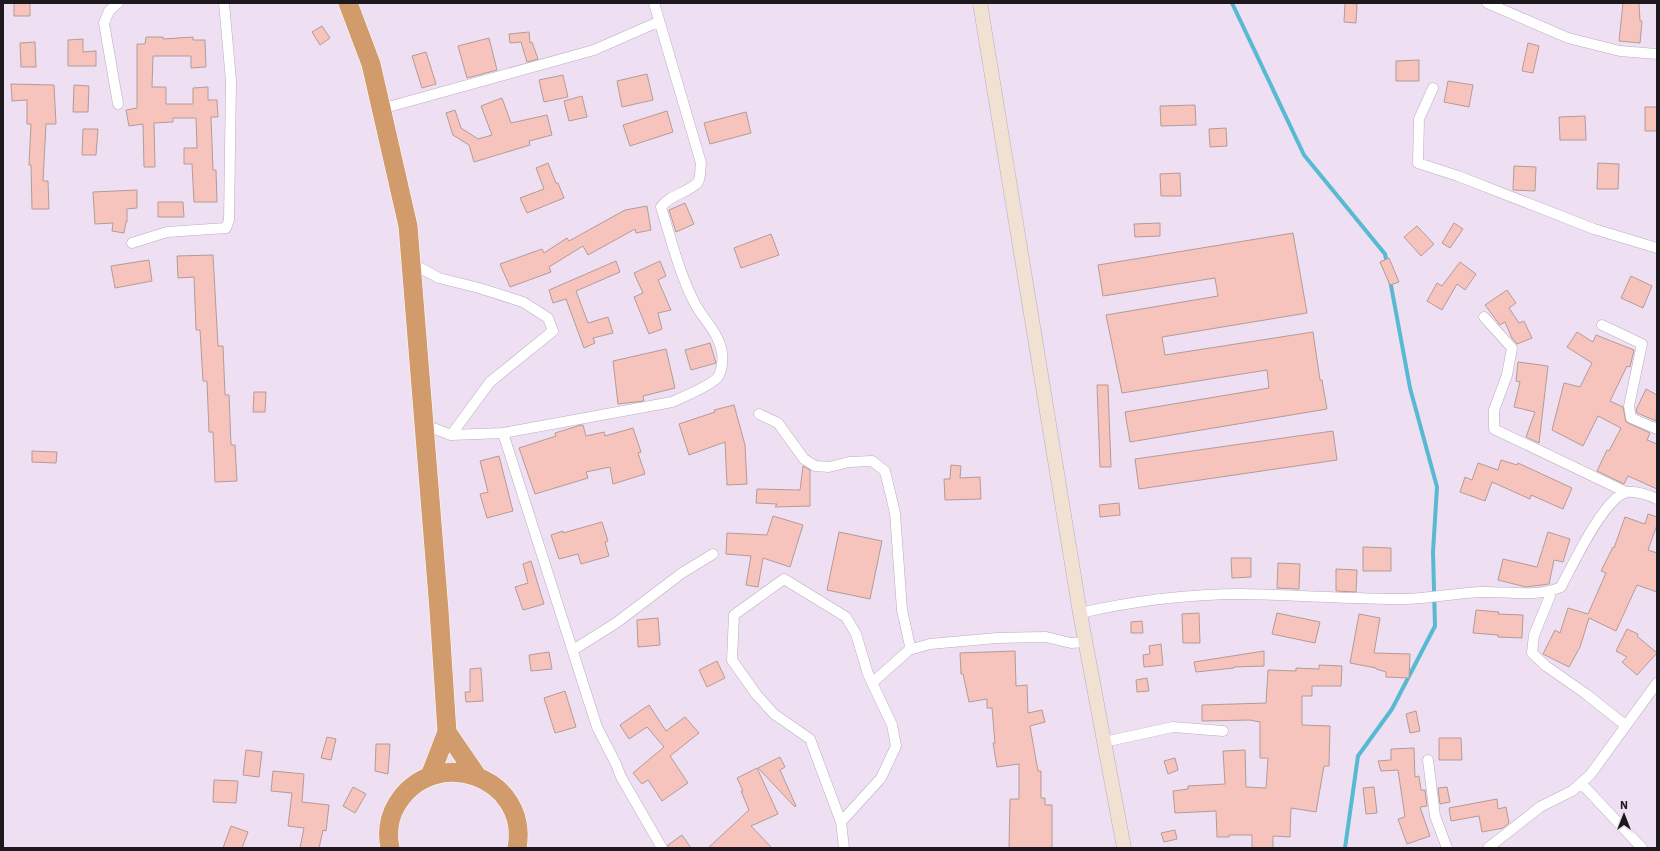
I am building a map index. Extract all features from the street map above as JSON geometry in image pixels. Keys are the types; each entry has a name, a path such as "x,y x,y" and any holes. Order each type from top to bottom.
{"highway":[{"path":"348,3 371,64 408,226 425,425 447,732 430,776"},
{"path":"447,732 476,776"},
{"path":"390,848 389,830 395,808 409,788 430,776 453,772 465,772 476,776 497,788 505,797 516,818 518,830 517,848"}],"main road":[{"path":"980,3 1080,613 1124,848"}],"street":[{"path":"118,3 109,11 104,23 118,104"},
{"path":"132,243 167,232 226,228 229,220 231,81 224,3"},
{"path":"425,425 451,435 503,433 672,402 698,390 718,377 722,365 722,353 719,341 695,304 682,276 661,207 668,199 697,182 700,177 701,163 658,22 654,3"},
{"path":"1487,3 1568,38 1620,51 1657,54"},
{"path":"381,109 594,50 658,22"},
{"path":"1433,88 1418,119 1418,163 1458,176 1594,229 1657,248"},
{"path":"411,263 439,278 479,288 523,302 548,318 554,331 490,382 451,435"},
{"path":"1484,317 1512,348 1507,375 1494,410 1494,429 1626,492 1640,493 1657,499"},
{"path":"1602,325 1642,344 1629,406 1631,418 1657,429"},
{"path":"760,414 778,423 804,459 815,466 829,467 849,462 872,461 885,472 895,513 902,610 910,646 909,650"},
{"path":"503,433 597,727 616,764 620,777 662,848"},
{"path":"1080,613 1116,604 1174,597 1241,594 1410,599 1479,592 1538,593 1552,591 1561,587 1606,507 1626,492"},
{"path":"573,650 616,623 682,573 713,554"},
{"path":"841,822 881,778 896,746 892,724 868,674 856,634 846,617 784,579 734,615 732,660 756,694 774,714 810,739 841,822 844,848"},
{"path":"1552,591 1534,635 1532,653 1546,666 1586,694 1625,725"},
{"path":"872,683 909,650 930,644 997,638 1046,637 1071,643 1086,642"},
{"path":"1488,848 1540,808 1572,791 1590,775 1625,725 1657,684"},
{"path":"1104,742 1173,727 1223,731"},
{"path":"1428,760 1435,816 1447,848"},
{"path":"1581,783 1642,848"}],"building":[{"path":"14,3 30,3 30,16 14,16"},
{"path":"1345,3 1357,4 1356,23 1344,22"},
{"path":"1623,3 1639,3 1640,21 1642,21 1640,43 1619,41"},
{"path":"322,26 330,38 320,45 312,32"},
{"path":"529,32 530,43 532,42 538,59 527,62 521,42 510,43 509,34"},
{"path":"146,37 163,37 163,39 193,37 193,40 205,40 206,67 191,68 191,56 153,56 152,87 166,87 166,104 193,104 193,88 208,87 208,100 217,100 218,117 211,117 213,170 216,170 217,202 194,202 192,164 184,164 184,148 197,148 196,118 173,118 173,122 154,123 155,167 144,167 143,124 129,126 126,110 137,108 137,44 145,44"},
{"path":"489,38 497,70 467,78 458,46"},
{"path":"83,39 83,52 96,51 96,66 68,66 68,40"},
{"path":"35,42 36,67 21,67 20,43"},
{"path":"1528,43 1539,46 1533,73 1522,71"},
{"path":"426,52 436,84 422,88 412,56"},
{"path":"1419,60 1419,81 1396,81 1396,61"},
{"path":"647,74 653,100 622,107 617,81"},
{"path":"563,75 568,97 544,102 539,80"},
{"path":"1448,81 1473,85 1469,107 1444,102"},
{"path":"11,84 54,85 56,124 46,124 43,181 48,181 49,209 32,209 31,165 29,165 31,124 27,124 27,100 12,101"},
{"path":"74,85 89,86 88,112 73,112"},
{"path":"582,96 587,117 569,121 564,101"},
{"path":"502,98 511,123 547,115 552,135 529,141 530,145 474,162 469,145 453,135 446,113 455,110 461,128 478,139 492,135 481,106"},
{"path":"1195,105 1196,125 1161,126 1160,106"},
{"path":"1645,107 1657,107 1657,131 1645,131"},
{"path":"667,111 673,132 630,146 623,125"},
{"path":"746,112 751,133 710,144 704,123"},
{"path":"1585,116 1586,140 1560,140 1559,117"},
{"path":"1226,128 1227,146 1210,147 1209,129"},
{"path":"83,129 98,129 96,155 82,155"},
{"path":"548,163 564,198 527,213 520,198 544,189 536,168"},
{"path":"1598,163 1619,164 1618,189 1597,189"},
{"path":"1514,166 1536,167 1535,191 1513,190"},
{"path":"1180,173 1181,196 1161,196 1160,174"},
{"path":"137,190 137,208 127,209 127,222 124,233 112,231 113,223 95,224 93,192"},
{"path":"158,202 183,202 184,217 158,217"},
{"path":"685,203 694,224 676,232 669,210"},
{"path":"647,206 651,230 636,233 635,229 588,255 583,246 549,267 551,272 510,287 500,264 542,249 544,253 567,238 569,241 625,210"},
{"path":"1160,223 1160,236 1135,237 1134,224"},
{"path":"1454,223 1463,229 1450,248 1442,243"},
{"path":"1417,226 1434,244 1421,256 1404,237"},
{"path":"1293,233 1307,313 1162,337 1165,355 1313,332 1320,380 1322,380 1327,409 1130,442 1125,412 1269,388 1267,370 1122,393 1106,315 1218,296 1215,278 1103,296 1098,265"},
{"path":"771,234 779,255 741,268 734,248"},
{"path":"213,255 218,346 223,346 225,395 229,395 231,445 235,445 237,481 215,482 213,432 209,432 207,381 203,381 200,330 196,330 194,277 178,278 177,256"},
{"path":"1389,258 1399,282 1390,285 1380,262"},
{"path":"149,260 152,281 115,288 111,266"},
{"path":"616,261 620,272 576,291 588,323 608,317 613,333 593,338 595,343 584,348 566,299 553,303 549,290"},
{"path":"660,261 666,276 658,280 671,310 658,313 662,329 649,334 634,297 643,293 634,273"},
{"path":"1460,262 1476,274 1465,290 1457,284 1442,310 1427,301 1437,283 1442,286"},
{"path":"1631,276 1652,286 1643,308 1621,298"},
{"path":"1507,290 1516,303 1509,308 1519,323 1524,321 1532,338 1517,344 1512,338 1505,322 1500,325 1485,305"},
{"path":"1577,332 1593,342 1596,335 1634,350 1630,367 1627,366 1610,401 1623,407 1626,422 1650,433 1647,440 1657,444 1657,489 1628,476 1624,484 1597,471 1607,450 1609,451 1621,428 1598,416 1583,446 1552,430 1564,383 1580,387 1592,363 1567,347"},
{"path":"710,343 716,363 691,370 685,350"},
{"path":"666,349 675,388 643,396 644,401 618,404 613,361"},
{"path":"1518,362 1548,366 1539,443 1526,437 1535,412 1514,407 1520,382 1516,381"},
{"path":"1097,385 1108,385 1111,467 1100,467"},
{"path":"1646,389 1657,395 1656,421 1637,413 1636,410"},
{"path":"254,392 266,392 265,412 253,412"},
{"path":"734,405 745,445 747,484 727,485 725,442 689,455 679,424 715,412 714,410"},
{"path":"583,425 586,436 604,432 605,436 633,428 641,452 638,453 645,474 613,484 610,467 586,472 588,478 535,494 519,448 556,436 555,433"},
{"path":"1333,431 1337,460 1139,489 1135,459"},
{"path":"32,451 57,452 56,463 32,462"},
{"path":"499,456 513,511 487,518 480,494 488,492 480,461"},
{"path":"1501,460 1517,465 1518,463 1572,488 1563,509 1531,495 1530,499 1492,482 1485,501 1460,492 1465,477 1472,480 1478,463 1498,470"},
{"path":"951,465 961,466 960,478 980,477 981,499 945,500 944,479 950,479"},
{"path":"803,466 810,470 810,506 775,507 777,504 756,503 757,489 800,490"},
{"path":"1119,503 1120,515 1100,517 1099,505"},
{"path":"1648,514 1657,517 1657,525 1648,550 1657,553 1657,592 1637,585 1616,631 1589,618 1580,647 1569,667 1543,654 1555,630 1560,633 1568,608 1588,614 1606,573 1601,571 1613,547 1614,548 1625,517 1645,524"},
{"path":"773,516 803,525 790,567 763,558 758,587 746,585 751,556 726,554 727,533 767,535"},
{"path":"602,522 608,541 605,542 609,556 581,564 578,554 559,559 551,535"},
{"path":"839,532 882,541 870,599 827,590"},
{"path":"1548,532 1570,539 1563,562 1554,560 1549,584 1526,587 1498,580 1503,559 1537,567"},
{"path":"1363,547 1391,548 1391,571 1363,571"},
{"path":"1231,558 1251,558 1251,577 1232,578"},
{"path":"531,561 544,604 523,610 515,587 528,583 523,564"},
{"path":"1278,563 1300,564 1299,589 1277,588"},
{"path":"1336,569 1357,570 1356,592 1336,591"},
{"path":"1476,610 1499,612 1498,614 1523,615 1522,638 1498,637 1498,635 1473,633"},
{"path":"1199,613 1200,643 1183,643 1182,614"},
{"path":"1277,613 1320,622 1315,643 1272,634"},
{"path":"1359,614 1380,618 1374,653 1410,654 1409,678 1386,677 1386,672 1376,668 1350,663"},
{"path":"658,618 660,645 638,647 637,620"},
{"path":"1142,621 1143,633 1131,633 1131,622"},
{"path":"1627,629 1638,634 1637,636 1657,653 1637,675 1622,662 1627,657 1616,651"},
{"path":"1161,644 1163,665 1144,667 1143,655 1150,654 1149,646"},
{"path":"1015,651 1016,686 1027,685 1028,713 1042,710 1045,722 1030,726 1038,771 1041,771 1041,798 1045,798 1045,805 1052,805 1052,848 1009,848 1010,799 1019,799 1019,764 997,767 993,743 995,743 992,708 987,708 987,699 969,702 963,674 961,674 960,653"},
{"path":"1264,651 1264,666 1234,667 1196,672 1194,662"},
{"path":"549,652 552,669 531,671 529,655"},
{"path":"717,661 725,678 707,687 699,670"},
{"path":"1319,665 1342,666 1341,686 1312,686 1312,696 1302,696 1302,725 1330,726 1329,766 1324,766 1316,812 1291,808 1290,837 1273,836 1273,848 1252,848 1252,835 1229,835 1229,837 1217,837 1216,811 1175,813 1173,791 1188,789 1188,786 1225,784 1223,751 1245,750 1246,787 1266,788 1268,758 1260,758 1260,722 1250,720 1202,721 1202,705 1266,703 1268,670 1296,671 1296,668 1319,669"},
{"path":"481,668 483,701 466,702 465,692 470,692 470,669"},
{"path":"1147,678 1149,691 1137,692 1136,680"},
{"path":"565,691 576,727 555,733 544,698"},
{"path":"649,705 666,731 685,717 699,733 670,756 688,783 662,801 648,780 642,784 633,773 664,747 647,727 629,739 620,725"},
{"path":"1416,711 1420,731 1410,733 1406,714"},
{"path":"327,737 336,739 331,760 321,758"},
{"path":"1439,738 1461,738 1462,760 1439,760"},
{"path":"376,744 390,744 388,774 375,771"},
{"path":"1414,748 1415,777 1419,776 1421,790 1425,790 1427,806 1420,807 1430,836 1407,844 1398,819 1405,817 1398,770 1381,771 1378,761 1391,760 1391,749"},
{"path":"246,750 262,752 259,777 243,775"},
{"path":"780,757 785,767 780,770 796,806 795,807 758,768"},
{"path":"1175,758 1178,770 1168,774 1164,761"},
{"path":"757,768 778,814 751,826 772,848 708,848 749,810 737,778"},
{"path":"273,771 304,774 302,802 329,805 326,831 323,830 319,848 300,848 304,828 288,826 292,793 271,791"},
{"path":"214,780 238,781 236,803 213,802"},
{"path":"353,787 366,794 355,813 343,806"},
{"path":"1374,787 1377,813 1366,814 1363,788"},
{"path":"1447,787 1450,802 1440,804 1438,788"},
{"path":"1497,799 1498,809 1506,807 1509,823 1503,828 1482,832 1479,816 1451,821 1449,808"},
{"path":"231,826 248,832 242,848 223,848"},
{"path":"1175,830 1177,839 1164,842 1161,833"},
{"path":"682,835 691,848 668,848 668,845"}],"waterway":[{"path":"1232,3 1304,155 1385,254 1387,263"},
{"path":"1345,848 1358,756 1392,709 1435,626 1433,552 1437,487 1410,388 1390,280"}]}
